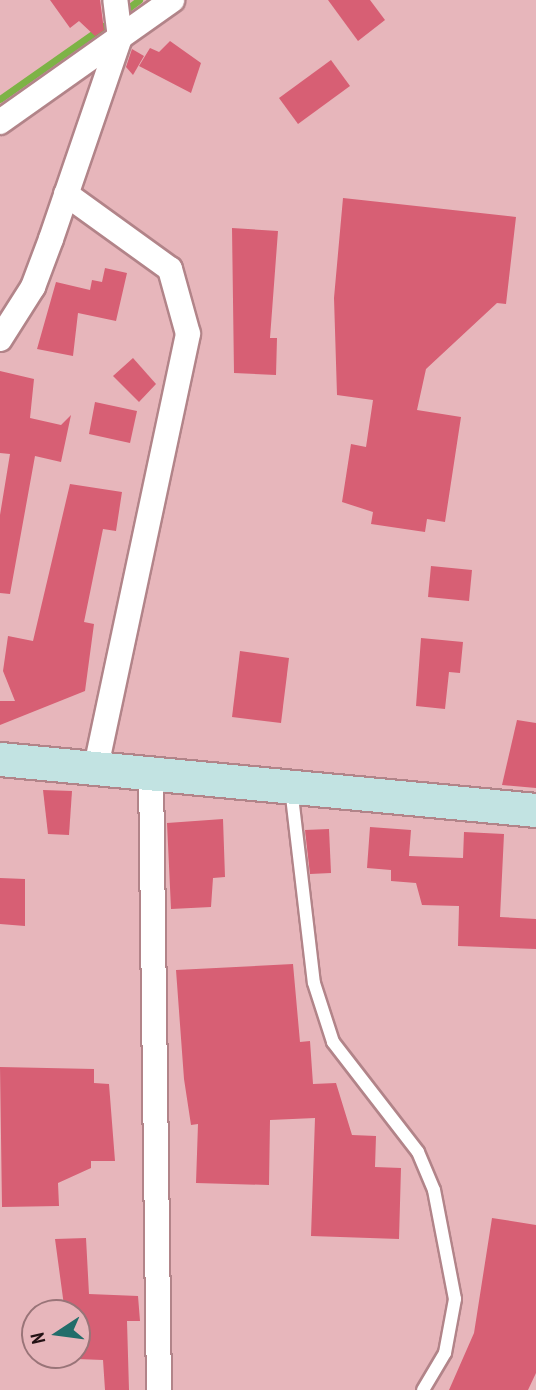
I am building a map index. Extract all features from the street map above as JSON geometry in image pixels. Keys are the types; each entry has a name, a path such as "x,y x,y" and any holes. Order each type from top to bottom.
{"street":[{"path":"0,339 33,287 120,38 115,0"},
{"path":"0,122 173,0"},
{"path":"66,194 170,269 188,334 96,768"},
{"path":"0,759 536,810"},
{"path":"150,773 159,1390"}],"lane":[{"path":"291,786 314,984 333,1042 418,1152 434,1190 455,1299 446,1353 423,1390"}],"building":[{"path":"50,0 100,0 104,30 95,36 79,21 70,28"},
{"path":"328,0 370,0 385,20 358,41"},
{"path":"170,41 201,63 191,93 139,66 150,48 159,52"},
{"path":"132,49 144,56 133,75 126,67"},
{"path":"331,60 350,86 298,124 279,98"},
{"path":"343,198 516,217 506,304 497,303 426,369 417,410 461,417 445,522 427,519 425,532 371,524 373,512 342,502 351,444 366,447 373,400 337,395 334,298"},
{"path":"232,228 278,231 270,338 277,338 276,375 234,373"},
{"path":"105,268 127,273 116,321 78,313 73,356 37,349 56,282 90,290 92,280 102,282"},
{"path":"133,358 156,384 139,402 113,376"},
{"path":"0,371 34,379 30,418 61,425 71,415 61,462 35,456 10,594 0,593 0,515 10,454 0,453"},
{"path":"95,402 137,411 130,443 89,434"},
{"path":"70,484 122,492 116,531 103,529 84,622 94,624 85,691 0,725 0,701 15,701 3,671 8,636 33,641"},
{"path":"431,566 472,570 469,601 428,597"},
{"path":"421,638 463,642 460,673 449,672 445,709 416,706"},
{"path":"240,651 289,658 281,723 232,717"},
{"path":"517,720 536,723 536,788 502,785"},
{"path":"43,790 72,791 69,835 48,834"},
{"path":"223,819 225,877 213,878 211,907 171,909 167,823"},
{"path":"370,827 411,830 409,856 463,858 464,832 504,834 500,917 536,919 536,949 458,946 459,906 422,905 416,883 391,881 391,870 367,868"},
{"path":"329,829 331,873 310,874 305,830"},
{"path":"0,878 25,879 25,926 0,924"},
{"path":"293,964 300,1042 310,1041 313,1084 336,1083 352,1135 376,1136 375,1167 401,1168 399,1239 311,1236 315,1118 270,1120 269,1185 196,1183 198,1124 191,1125 184,1079 176,970"},
{"path":"0,1067 94,1069 94,1083 109,1084 115,1161 91,1161 91,1168 58,1183 59,1206 2,1207"},
{"path":"492,1218 536,1225 536,1373 528,1390 449,1390 474,1333"},
{"path":"86,1238 89,1294 138,1296 140,1321 127,1321 129,1390 105,1390 103,1360 91,1360 91,1299 63,1299 55,1239"}],"waterway":[{"path":"123,12 139,0"},
{"path":"0,99 114,19"}]}
